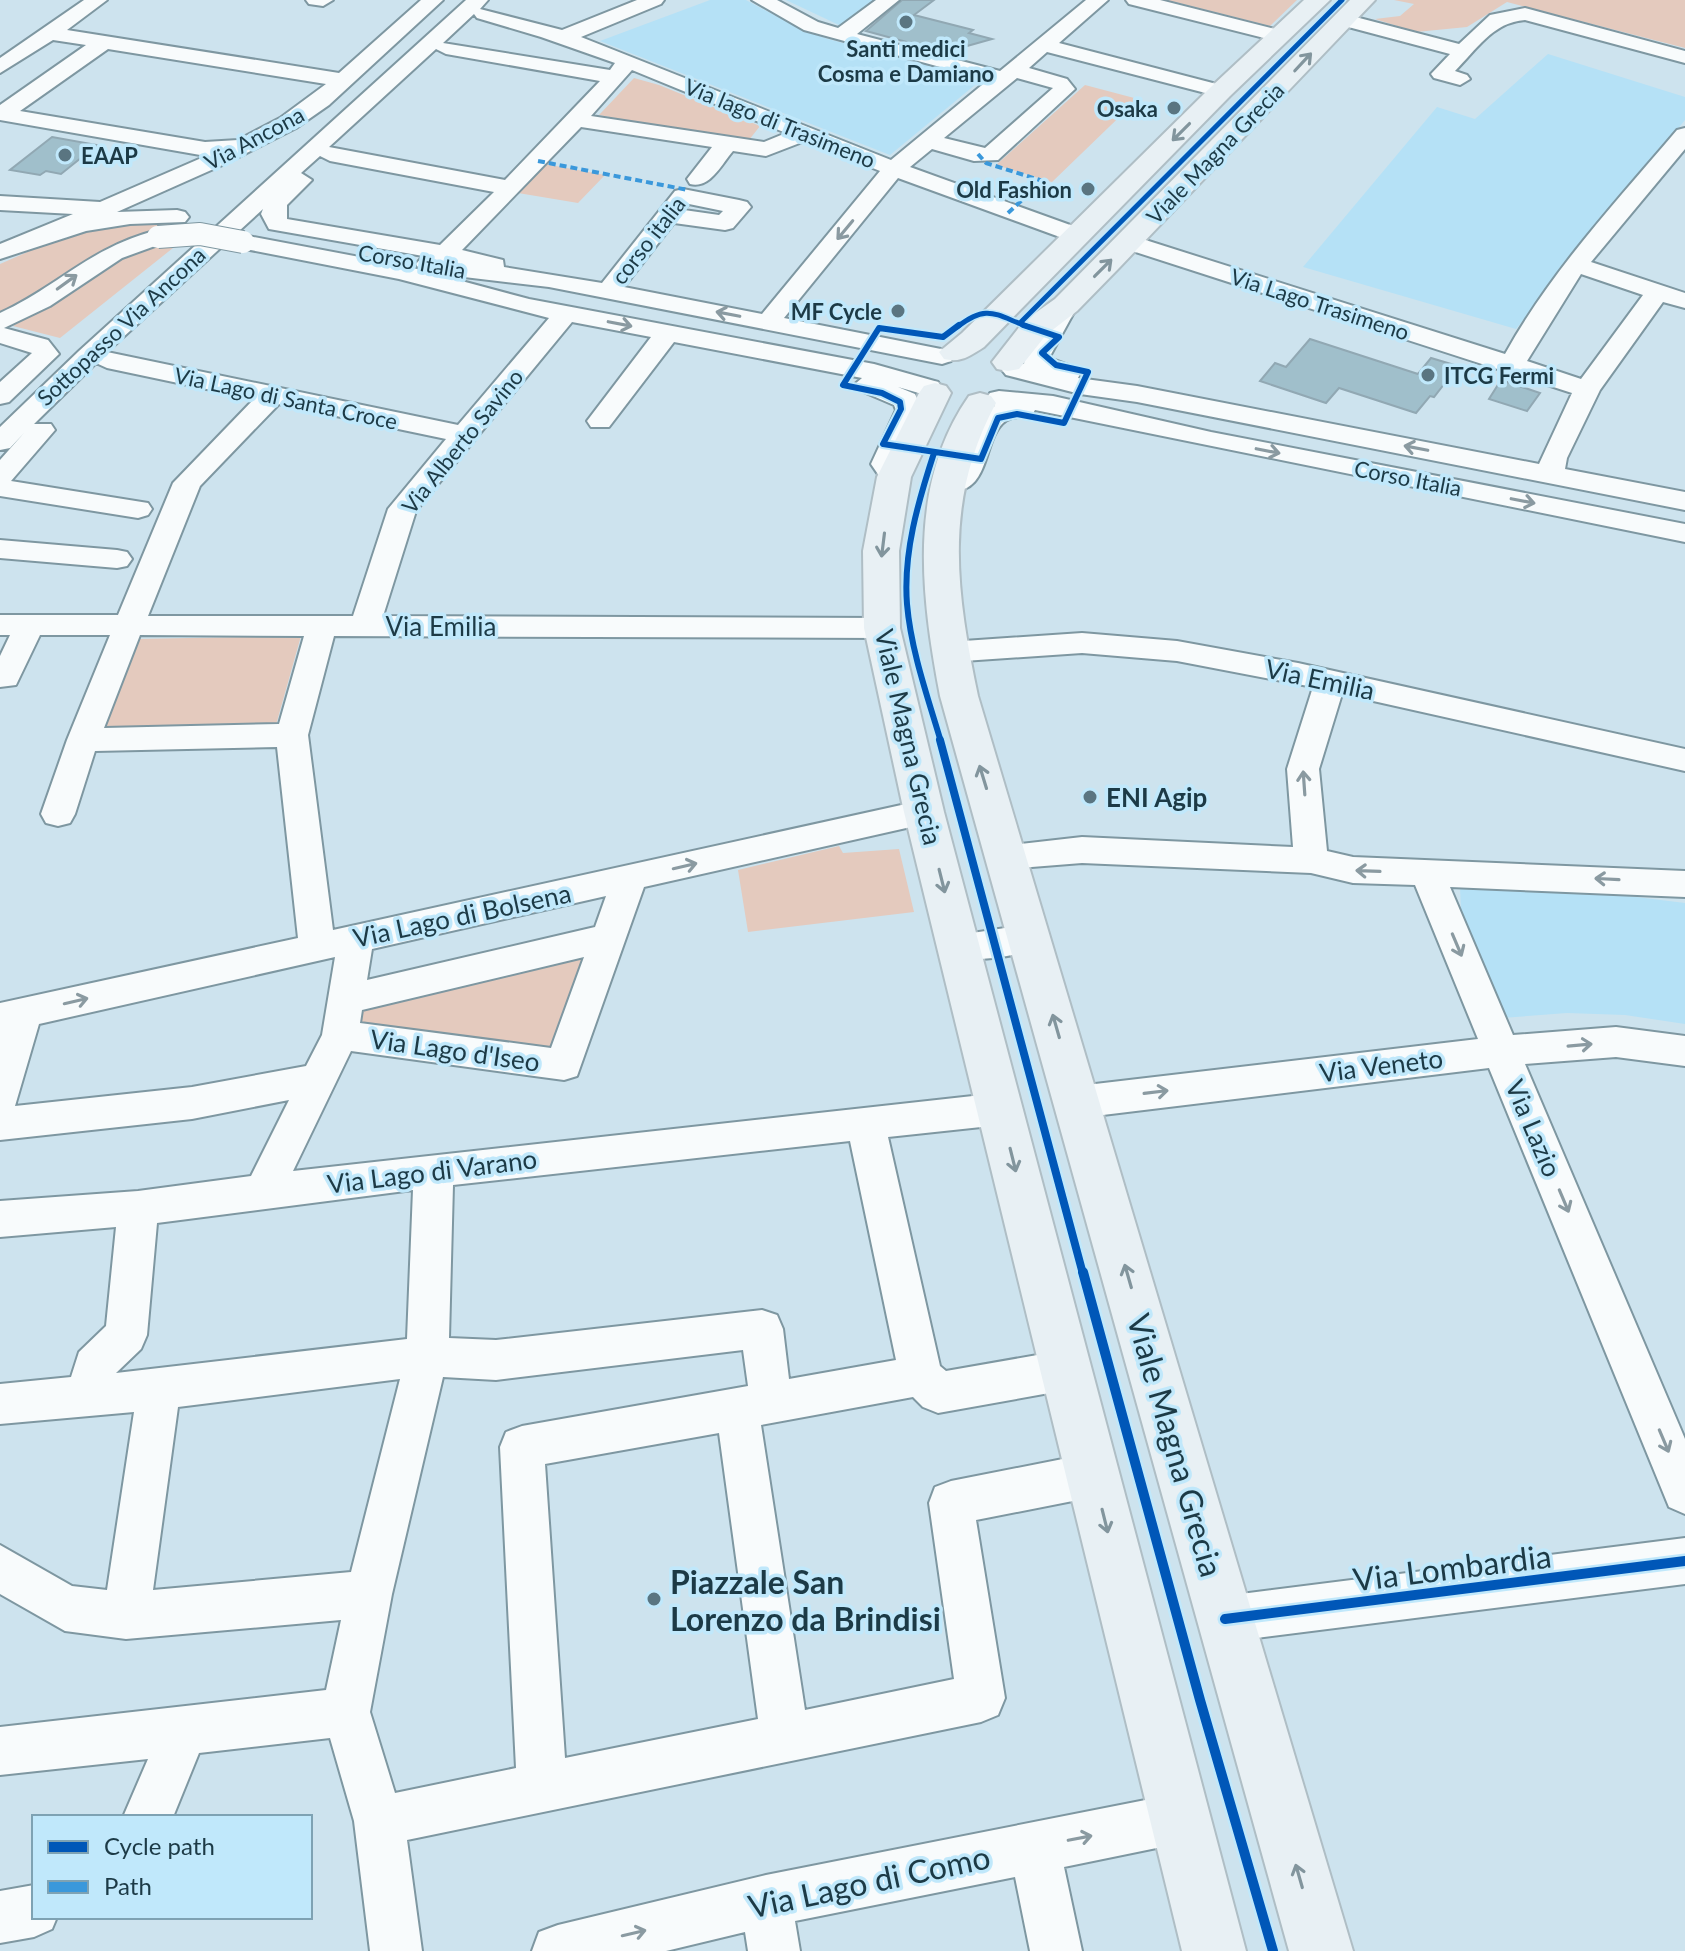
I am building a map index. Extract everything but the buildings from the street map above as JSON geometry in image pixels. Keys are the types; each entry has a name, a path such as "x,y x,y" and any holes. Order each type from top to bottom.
{"main road":[{"name":"Viale Magna Grecia","path":"1214,1951 924,812 882,628 881,551 894,477 960,381 973,340 1221,91 1318,0"},
{"name":"Viale Magna Grecia","path":"960,381 1015,386 1019,365 1035,328 1066,305 1354,10"},
{"path":"960,381 993,355 1019,365"},
{"name":"Viale Magna Grecia","path":"960,381 966,424 948,485 941,551 949,652 959,696 1321,1951"}],"street":[{"path":"6,38 62,0"},
{"path":"0,67 97,0"},
{"path":"316,0 323,0"},
{"name":"Via Ancona","path":"47,234 254,141 321,100 433,0"},
{"path":"562,37 654,0"},
{"path":"762,0 811,26 841,36 1060,83 1064,89 990,155 974,154 929,141"},
{"path":"841,36 889,0"},
{"path":"768,322 894,169 1098,0"},
{"path":"1136,0 1280,36"},
{"name":"Via Ancona","path":"436,259 277,224 273,214 276,203 444,50 475,3"},
{"name":"Via Ancona","path":"242,223 411,60 475,3"},
{"name":"Via Ancona","path":"242,223 475,3"},
{"name":"Via lago di Trasimeno","path":"475,3 562,37 622,69 806,133 1002,211 1076,235"},
{"path":"1354,10 1464,51"},
{"path":"1460,79 1441,74 1492,21 1505,14 1525,14 1685,57"},
{"path":"6,38 43,37 104,42 341,80"},
{"path":"1,114 104,42"},
{"path":"1043,45 1221,91"},
{"path":"411,60 444,50 622,69"},
{"path":"1153,74 1171,57"},
{"path":"436,259 510,188 622,69"},
{"path":"1,114 205,149 254,141"},
{"path":"575,120 766,149 806,133"},
{"path":"1512,365 1524,342 1577,265 1685,135"},
{"name":"corso italia","path":"608,291 727,143"},
{"name":"Via Ancona","path":"330,154 510,188"},
{"path":"59,206 110,199 155,187"},
{"path":"0,204 106,209 177,217"},
{"path":"0,204 19,213 26,222 7,249"},
{"name":"Corso Italia","path":"7,249 91,220 120,216 242,223 828,334 847,329 869,331 960,381"},
{"name":"Corso Italia","path":"0,322 39,302 116,249 158,237 200,234 242,223 526,306 874,372 960,381 1211,440 1685,533"},
{"name":"Sottopasso Via Ancona","path":"0,419 242,223"},
{"name":"Sottopasso Via Ancona","path":"0,442 77,366 242,223"},
{"name":"Via Lago Trasimeno","path":"1128,242 1587,389"},
{"path":"0,476 107,360 202,269 218,259 238,255 526,306"},
{"path":"1577,265 1685,301"},
{"path":"1551,475 1553,458 1587,389 1657,293"},
{"name":"Via Alberto Savino","path":"365,626 402,509 566,314"},
{"path":"600,421 667,333"},
{"path":"0,335 39,345 46,354 0,396"},
{"name":"Via Lago di Santa Croce","path":"107,360 465,435"},
{"name":"Viale Magna Grecia","path":"813,361 820,372 881,387 906,400 909,410 885,464 894,477"},
{"name":"Corso Italia","path":"1019,365 1089,388 1137,394 1685,501"},
{"path":"58,814 83,740 187,483 273,395"},
{"path":"1211,440 1221,411"},
{"path":"1469,490 1476,460"},
{"path":"0,488 138,509"},
{"path":"0,549 117,559"},
{"path":"2,682 15,625"},
{"name":"Via Emilia","path":"15,625 882,628"},
{"path":"317,947 292,735 322,626"},
{"name":"Via Emilia","path":"949,652 1082,643 1177,651 1331,680 1685,760"},
{"path":"1311,860 1303,769 1331,680"},
{"path":"83,740 292,735"},
{"name":"Via Lago di Bolsena","path":"12,1016 924,812"},
{"path":"1007,856 1082,850 1311,860 1353,870 1685,884"},
{"name":"Via Lazio","path":"1427,873 1685,1492"},
{"name":"Via Lago d'Iseo","path":"343,1017 564,1065 630,878"},
{"name":"Via Lago d'Iseo","path":"264,1191 319,1079 343,1017 356,938"},
{"path":"343,1017 608,938"},
{"path":"959,947 1031,938"},
{"path":"0,1099 12,1016"},
{"name":"Via Veneto","path":"1078,1102 1502,1051 1616,1042 1685,1051"},
{"path":"0,1124 192,1103 319,1079"},
{"name":"Via Lago di Varano","path":"0,1219 138,1208 434,1170 1000,1109"},
{"path":"865,1123 921,1376 938,1393 1066,1370"},
{"path":"396,1951 379,1821 346,1712 369,1594 427,1356 434,1170"},
{"path":"91,1394 94,1366 126,1335 138,1208"},
{"path":"0,1404 159,1389 427,1356 496,1360 762,1329 754,1406 785,1738"},
{"path":"542,1786 522,1447 921,1376"},
{"path":"126,1616 159,1389"},
{"path":"379,1821 981,1698 951,1503 1093,1475"},
{"name":"Via Lombardia","path":"1225,1619 1685,1561"},
{"path":"0,1568 65,1608 126,1616 369,1594"},
{"path":"0,1751 346,1712"},
{"path":"149,1815 184,1731"},
{"name":"Via Lago di Como","path":"558,1951 766,1901 1181,1818"},
{"path":"1034,1847 1056,1951"},
{"path":"766,1901 774,1951"},
{"path":"0,1917 32,1911"}],"shaded area":[{"path":"710,0 746,0 802,30 828,39 981,80 890,155 600,41"},
{"path":"786,0 878,0 841,26"},
{"path":"1167,0 1297,0 1270,26"},
{"path":"1394,0 1685,0 1685,48 1507,2 1467,27 1416,32 1375,19 1400,16 1414,4"},
{"path":"1548,54 1685,97 1685,120 1516,329 1303,267 1437,107 1475,119"},
{"path":"634,78 760,126 749,140 739,141 599,115"},
{"path":"1085,85 1138,99 1052,182 996,165"},
{"path":"545,164 605,175 578,203 518,193"},
{"path":"153,220 177,223 179,226 120,242 95,255 39,296 0,317 0,264 73,232"},
{"path":"147,244 178,244 60,338 13,326 58,295"},
{"path":"301,636 276,725 101,731 135,639"},
{"path":"839,846 843,853 899,849 914,912 748,932 738,870"},
{"path":"1460,888 1587,891 1685,903 1685,1024 1625,1015 1567,1013 1502,1018 1462,931"},
{"path":"585,952 594,959 560,1055 346,1029 349,1007"}],"marked path":[{"path":"978,154 986,163 1043,181"},
{"path":"538,161 688,190"},
{"path":"1008,213 1044,180"}],"cycle path":[{"path":"1020,323 1342,0"},
{"path":"976,312 987,312 1059,337 1042,353 1046,358 1062,367 1088,372 1064,423 1017,414 998,418 981,459 883,444 901,409 900,402 882,393 843,385 879,328 943,337 976,312"},
{"path":"934,453 917,508 907,566 907,605 915,648 1096,1323 1273,1951"},
{"path":"1225,1619 1685,1561"}],"place":[{"name":"Santi medici Cosma e Damiano","path":"906,22"},
{"name":"Osaka","path":"1174,108"},
{"name":"EAAP","path":"65,155"},
{"name":"Old Fashion","path":"1088,189"},
{"name":"MF Cycle","path":"898,311"},
{"name":"ITCG Fermi","path":"1428,375"},
{"name":"ENI Agip","path":"1090,797"},
{"name":"Piazzale San Lorenzo da Brindisi","path":"654,1599"}]}
